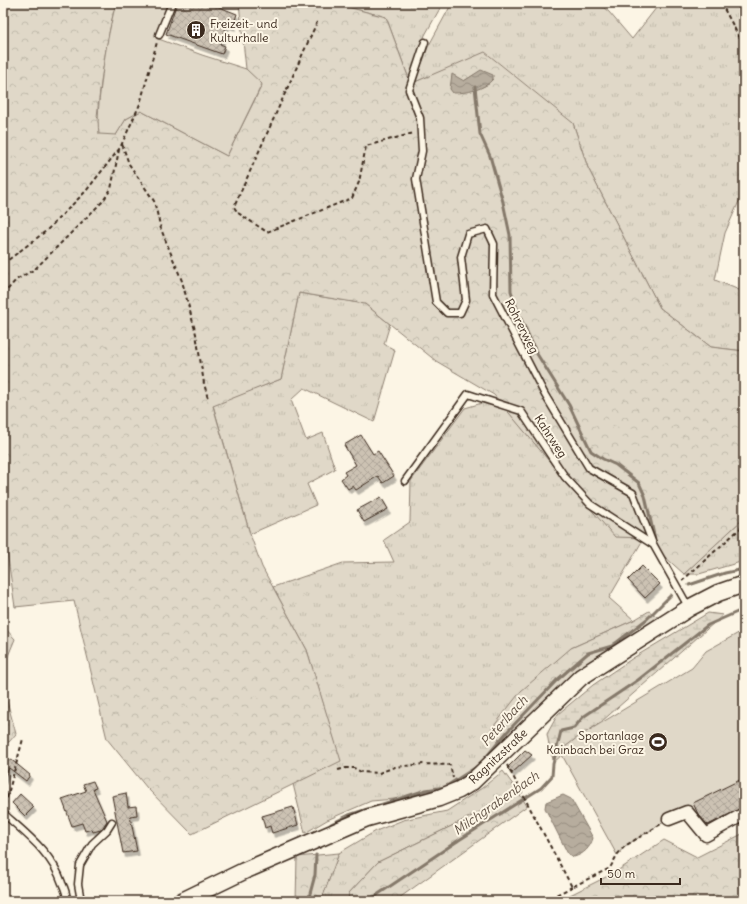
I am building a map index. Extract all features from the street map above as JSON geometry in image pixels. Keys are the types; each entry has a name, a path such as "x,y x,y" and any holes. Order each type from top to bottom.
{"main road":[{"name":"Ragnitzstraße","path":"182,901 244,871 367,818 439,798 460,790 472,782 581,677 690,608 718,593 744,584"}],"street":[{"path":"669,819 687,812 706,835 744,814"}],"lane":[{"path":"159,35 172,3"},
{"name":"Rohrerweg","path":"426,42 409,90 420,118 422,151 416,179 436,302 447,312 460,313 466,300 461,257 468,234 487,229 494,244 493,294 545,395 589,468 634,493 652,544 690,608"},
{"name":"Kahrweg","path":"405,481 468,394 521,411 565,477 590,504 652,544"},
{"path":"3,813 44,850 58,872 67,895 67,901"},
{"path":"81,901 78,884 80,865 92,844 107,830 112,822"}],"path":[{"path":"721,3 744,46"},
{"path":"317,22 234,207 238,213 267,232 352,198 359,182 366,146 421,131"},
{"path":"3,264 46,231 86,192 120,148 140,104 159,35"},
{"path":"122,144 129,164 154,200 160,229 182,281 196,334 208,399"},
{"path":"3,295 16,280 35,269 103,201 111,188 120,148"},
{"path":"677,586 744,526"},
{"path":"3,813 23,739"},
{"path":"501,754 572,887"},
{"path":"338,770 354,768 361,772 379,773 395,767 423,764 450,765 453,779"},
{"path":"544,901 610,868 617,855 625,846 669,819"}],"green space":[{"path":"3,3 116,3 104,60 97,117 116,135 126,119 141,111 227,156 262,85 246,69 239,3 332,3 386,17 409,79 415,82 485,52 573,123 588,168 660,308 711,347 744,351 744,518 684,574 644,538 615,537 494,395 436,361 365,304 299,293 281,379 213,406 250,534 262,567 307,650 341,761 192,834 147,788 107,739 74,601 15,607 3,524","holes":["474,75 489,84 482,87 450,89"]},
{"path":"116,3 169,3 156,38 246,69 262,84 227,156 141,111 126,119 116,135 99,134 98,109 102,75"},
{"path":"332,3 443,3 425,35 409,79 386,17"},
{"path":"452,3 598,3 609,12 632,39 660,3 744,3 744,190 725,233 715,280 744,292 744,351 711,347 660,308 588,168 573,123 445,70 415,82 428,47"},
{"path":"299,293 365,304 390,324 384,344 395,350 374,422 304,388 291,400 306,440 323,433 335,469 307,484 316,505 250,534 213,405 281,379"},
{"path":"482,403 507,410 560,474 644,538 609,598 634,620 571,648 490,731 504,743 457,786 430,796 371,801 327,820 305,833 293,784 340,760 307,650 273,587 343,563 394,562 384,540 410,522 411,481 465,408"},
{"path":"744,518 744,561 699,574 684,574"},
{"path":"649,611 659,618 632,639 575,676 546,700 504,743 490,731 521,691 571,648 634,620"},
{"path":"708,613 723,615 601,722 565,747 562,755 554,762 547,734 558,714 593,685 633,658"},
{"path":"3,626 15,639 3,668"},
{"name":"Sportanlage Kainbach bei Graz","path":"744,630 744,814 706,835 687,812 669,819 625,846 617,855 562,755 565,747 578,737 692,668 706,651"},
{"path":"3,686 16,734 9,742 3,742"},
{"path":"503,771 519,793 378,862 349,893 348,901 321,901 339,853 376,831 403,820 447,811 482,788"},
{"path":"519,793 527,806 395,901 348,901 349,893 378,862"},
{"path":"744,833 744,901 558,901 614,873 664,840 697,857"},
{"path":"339,853 321,901 296,901 297,857"}],"water":[{"path":"481,70 493,75 493,79 485,86 475,90 453,93 450,89 452,74 464,81"},
{"path":"563,795 571,799 593,838 586,850 574,857 568,854 545,808 546,802"}],"building":[{"name":"Freizeit- und Kulturhalle","path":"177,3 209,3 237,14 233,26 227,24 220,44 225,46 222,54 166,34"},
{"path":"361,435 373,454 378,451 394,476 383,483 378,476 356,490 353,486 348,489 341,479 346,475 344,472 356,465 344,445"},
{"path":"381,497 388,509 364,522 357,510"},
{"path":"642,566 660,584 645,598 628,580"},
{"path":"525,750 532,755 512,773 507,768"},
{"path":"3,756 13,761 30,775 26,781 9,768 3,780"},
{"path":"744,778 744,807 708,825 698,814 693,803"},
{"path":"93,781 96,788 93,789 107,821 101,830 93,832 92,829 85,831 82,823 72,826 62,799 86,791 83,784"},
{"path":"126,793 128,807 136,806 137,815 130,816 137,851 123,853 112,796"},
{"path":"20,794 34,807 25,816 12,803"},
{"path":"293,807 298,825 272,833 270,826 265,828 262,816"}],"waterway":[{"path":"475,87 480,134 490,156 503,202 510,235 511,291 520,317 537,354 569,405 591,451 616,465 639,483 645,496 657,548"},
{"name":"Peterlbach","path":"689,585 725,573 744,569"},
{"name":"Peterlbach","path":"482,762 507,732 556,681 588,653 612,646 647,619 671,595"},
{"name":"Milchgrabenbach","path":"368,901 459,840 541,788 552,776 553,764 561,731 574,728 583,717 638,680 708,625 744,609"},
{"name":"Peterlbach","path":"331,824 349,815 426,790 445,787 478,766"},
{"name":"Peterlbach","path":"308,901 315,875 316,855"}],"place":[{"name":"Freizeit- und Kulturhalle","path":"196,30"},
{"name":"Sportanlage Kainbach bei Graz","path":"658,742"}]}
